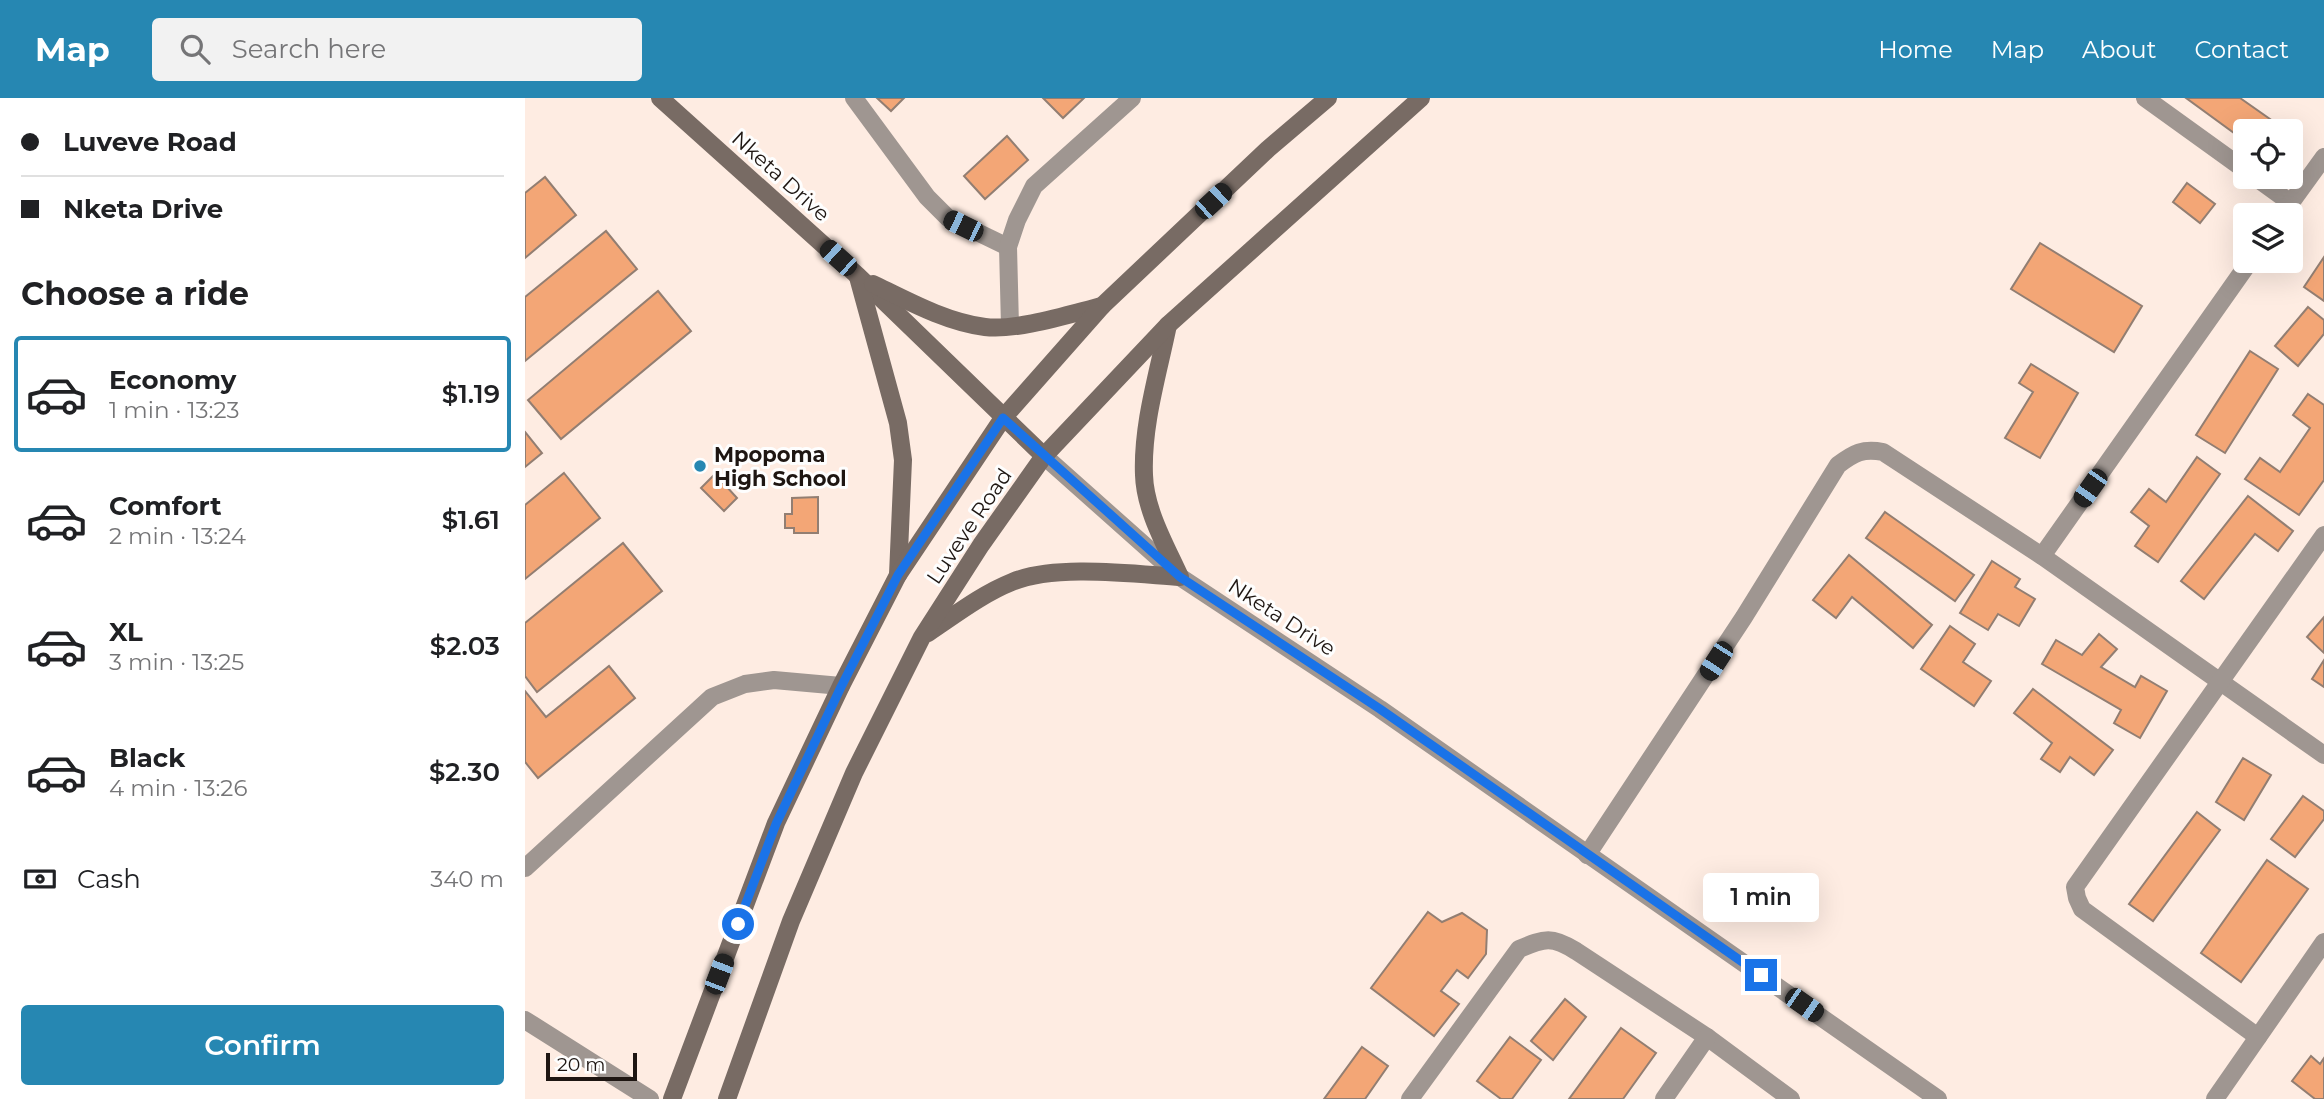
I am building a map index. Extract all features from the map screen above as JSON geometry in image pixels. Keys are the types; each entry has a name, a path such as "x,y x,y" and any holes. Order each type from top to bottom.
{"street":[{"name":"Nketa Drive","path":"660,98 858,276 1003,418 1180,577 1380,709 1938,1099"},
{"path":"854,98 927,197 948,218 1008,247"},
{"path":"1010,326 1008,247 1017,220 1034,186 1132,98"},
{"name":"Luveve Road","path":"672,1099 776,824 898,575 1003,418 1102,306 1268,149 1328,98"},
{"name":"Luveve Road","path":"727,1099 791,921 854,773 922,636 981,545 1044,456 1168,325 1421,98"},
{"path":"2145,98 2233,161"},
{"path":"2291,203 2324,157"},
{"path":"2267,189 2281,203"},
{"path":"2042,555 2242,273"},
{"path":"858,276 914,304 953,319 985,327 1010,326 1056,318 1102,306"},
{"path":"858,276 898,423 903,460 898,575"},
{"path":"922,636 989,592 1014,580 1067,573 1180,577 1156,526 1144,477 1148,421 1168,325"},
{"path":"1587,855 1744,617 1838,465 1855,453 1868,449 1883,452 2042,555 2324,755"},
{"path":"2258,1037 2082,909 2075,887 2324,535"},
{"path":"525,868 712,697 745,684 774,680 841,687"},
{"path":"1410,1099 1519,949 1543,940 1558,940 1707,1037 1791,1099"},
{"path":"2216,1099 2324,942"},
{"path":"525,1020 650,1099"},
{"path":"1664,1099 1707,1037"}],"building":[{"path":"877,98 904,98 891,111"},
{"path":"1043,98 1084,98 1063,118"},
{"path":"2186,98 2240,98 2270,119 2233,119 2233,132"},
{"path":"1007,136 1028,160 985,199 964,176"},
{"path":"545,177 576,215 525,258 525,193"},
{"path":"2187,183 2215,204 2200,223 2173,202"},
{"path":"606,231 637,269 525,361 525,297"},
{"path":"2040,243 2142,306 2114,352 2011,289"},
{"path":"2324,257 2324,301 2304,287"},
{"path":"658,291 691,331 561,439 528,400"},
{"path":"2308,307 2324,320 2324,334 2298,366 2275,346"},
{"path":"2250,351 2278,369 2225,453 2196,435"},
{"path":"2031,364 2078,393 2040,458 2005,438 2033,392 2019,383"},
{"path":"2308,394 2324,405 2324,480 2299,515 2245,479 2260,458 2280,472 2310,428 2293,415"},
{"path":"525,432 542,453 525,467"},
{"path":"2197,457 2220,474 2158,562 2135,546 2149,526 2131,512 2149,489 2166,502"},
{"path":"564,473 600,518 525,579 525,505"},
{"path":"715,474 737,498 724,511 701,488"},
{"path":"2248,496 2293,531 2278,551 2255,534 2204,599 2181,581"},
{"path":"818,497 818,533 794,533 794,528 785,528 785,514 792,514 792,498"},
{"path":"1885,512 1974,575 1955,601 1866,538"},
{"path":"623,543 662,591 537,692 525,676 525,623"},
{"path":"1849,555 1932,625 1913,648 1852,597 1836,618 1813,600"},
{"path":"1992,561 2020,579 2015,587 2035,599 2019,626 1998,614 1988,630 1960,613"},
{"path":"2324,617 2324,653 2307,637"},
{"path":"1950,626 1975,644 1963,662 1991,681 1974,706 1921,669"},
{"path":"2099,634 2117,649 2101,667 2135,687 2141,676 2167,691 2140,738 2114,723 2121,710 2042,664 2056,640 2082,655"},
{"path":"2324,660 2324,687 2312,679"},
{"path":"609,666 635,698 538,778 525,762 525,691 546,717"},
{"path":"2033,689 2113,750 2094,775 2070,757 2060,772 2041,759 2052,743 2014,713"},
{"path":"2243,758 2271,775 2244,820 2216,802"},
{"path":"2303,796 2324,811 2324,819 2295,857 2271,839"},
{"path":"2197,812 2220,830 2153,921 2129,904"},
{"path":"2267,860 2308,889 2241,982 2201,953"},
{"path":"1428,912 1442,922 1462,913 1487,930 1486,954 1468,978 1457,970 1441,991 1459,1004 1434,1036 1371,988"},
{"path":"1565,999 1586,1017 1553,1060 1531,1041"},
{"path":"1621,1028 1656,1053 1623,1099 1569,1099"},
{"path":"1510,1037 1541,1060 1512,1099 1501,1099 1477,1081"},
{"path":"1362,1047 1388,1066 1365,1099 1324,1099"},
{"path":"2311,1056 2320,1064 2324,1058 2324,1099 2315,1099 2292,1081"}],"place":[{"name":"Mpopoma High School","path":"700,466"}],"route":[{"path":"738,924 776,824 898,575 1003,418 1180,577 1380,709 1761,975"}]}
